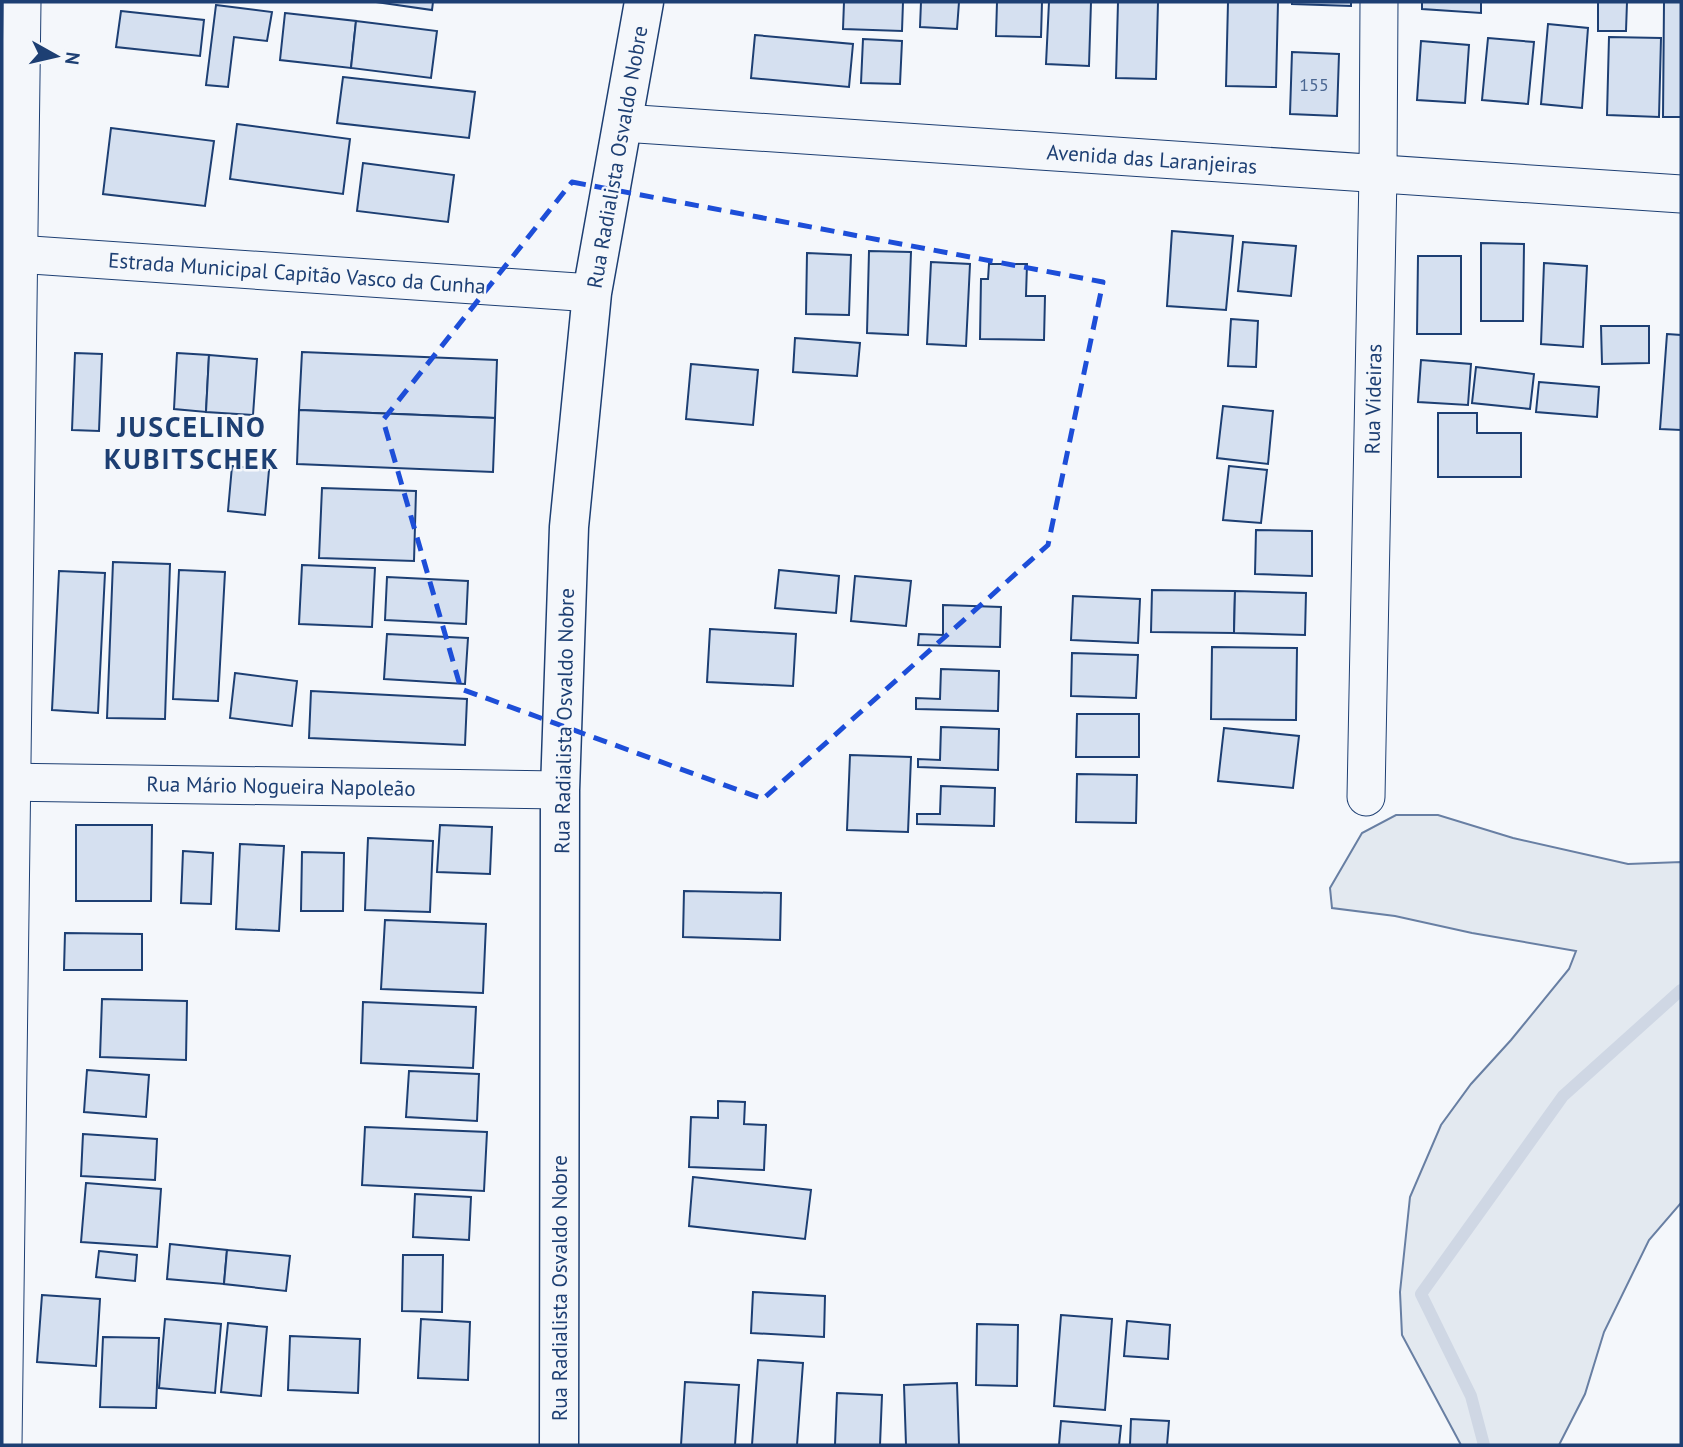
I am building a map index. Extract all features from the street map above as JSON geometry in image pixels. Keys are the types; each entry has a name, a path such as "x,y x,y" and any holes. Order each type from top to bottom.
{"street":[{"path":"3,1445 10,253 22,2"},
{"name":"Rua Radialista Osvaldo Nobre","path":"559,1445 560,790 569,527 592,293 644,2"},
{"name":"Rua Videiras","path":"1366,797 1378,174 1378,2"},
{"name":"Avenida das Laranjeiras","path":"623,123 1681,194"},
{"name":"Estrada Municipal Capitão Vasco da Cunha","path":"10,253 592,293"},
{"name":"Rua Mário Nogueira Napoleão","path":"7,782 560,790"}],"highlighted area":[{"path":"572,182 1103,282 1048,545 763,799 461,689 383,420"}],"shaded area":[{"path":"1396,815 1438,815 1513,838 1628,864 1681,862 1681,1203 1649,1240 1604,1332 1585,1394 1559,1445 1461,1445 1402,1335 1400,1292 1410,1197 1441,1125 1471,1084 1569,969 1576,951 1395,916 1332,908 1330,888 1362,833"}],"building":[{"path":"376,2 433,2 432,10"},
{"path":"844,2 903,2 902,31 843,29"},
{"path":"921,2 959,2 957,29 920,27"},
{"path":"997,2 1042,2 1041,37 996,36"},
{"path":"1049,2 1091,2 1089,66 1046,64"},
{"path":"1118,2 1158,2 1156,79 1116,78"},
{"path":"1228,2 1278,2 1276,87 1226,86"},
{"path":"1351,2 1351,6 1292,4"},
{"path":"1422,2 1481,2 1481,13 1422,9"},
{"path":"1598,2 1627,2 1626,31 1598,31"},
{"path":"1664,2 1681,2 1681,117 1663,117"},
{"path":"216,5 272,12 267,41 234,37 228,87 206,85"},
{"path":"121,11 204,20 200,56 116,47"},
{"path":"285,13 356,21 351,68 280,60"},
{"path":"356,21 437,31 431,78 351,68"},
{"path":"1548,24 1588,28 1582,108 1541,104"},
{"path":"755,35 853,44 849,87 751,78"},
{"path":"1609,37 1661,38 1659,117 1607,115"},
{"path":"1488,38 1534,42 1528,104 1482,100"},
{"path":"863,39 902,41 900,84 861,83"},
{"path":"1421,41 1469,45 1465,103 1417,100"},
{"path":"1292,52 1339,54 1337,116 1290,114"},
{"path":"343,77 475,92 469,138 337,123"},
{"path":"237,124 350,139 343,194 230,179"},
{"path":"111,128 214,141 205,206 103,194"},
{"path":"363,163 454,175 448,222 357,211"},
{"path":"1172,231 1233,236 1226,310 1167,306"},
{"path":"1243,242 1296,246 1291,296 1238,291"},
{"path":"1481,243 1524,244 1523,321 1481,321"},
{"path":"869,251 911,252 908,335 867,333"},
{"path":"807,253 851,255 849,315 806,314"},
{"path":"1418,256 1461,256 1461,334 1417,334"},
{"path":"931,262 970,264 966,346 927,344"},
{"path":"1544,263 1587,266 1583,347 1541,344"},
{"path":"989,264 1027,264 1026,296 1045,296 1044,340 980,339 981,279 988,279"},
{"path":"1231,319 1258,321 1256,367 1228,366"},
{"path":"1601,326 1649,326 1649,363 1602,364"},
{"path":"1667,334 1681,335 1681,430 1660,429"},
{"path":"795,338 860,343 857,376 793,372"},
{"path":"302,352 497,360 495,418 299,410"},
{"path":"75,353 102,354 99,431 72,430"},
{"path":"177,353 209,355 206,412 174,409"},
{"path":"209,355 257,359 253,415 206,412"},
{"path":"1421,360 1471,364 1468,405 1418,402"},
{"path":"691,364 758,370 753,425 686,419"},
{"path":"1476,367 1534,374 1530,409 1472,403"},
{"path":"1539,382 1599,387 1597,417 1536,412"},
{"path":"1223,406 1273,411 1268,464 1217,458"},
{"path":"299,410 495,418 493,472 297,464"},
{"path":"1438,413 1477,413 1477,433 1521,433 1521,477 1438,477"},
{"path":"232,466 269,470 265,515 228,511"},
{"path":"1229,466 1267,470 1261,523 1223,520"},
{"path":"322,488 416,491 414,561 319,558"},
{"path":"1256,530 1312,531 1312,576 1255,574"},
{"path":"113,562 170,564 165,719 107,718"},
{"path":"302,565 375,568 372,627 299,624"},
{"path":"179,570 225,572 218,701 173,699"},
{"path":"779,570 839,576 836,613 775,608"},
{"path":"59,571 105,573 98,713 52,710"},
{"path":"855,576 911,581 906,626 851,621"},
{"path":"387,577 468,581 466,624 385,620"},
{"path":"1152,590 1235,591 1234,633 1151,632"},
{"path":"1235,591 1306,593 1305,635 1234,633"},
{"path":"1073,596 1140,599 1138,643 1071,640"},
{"path":"943,605 1001,607 1000,647 918,645 919,634 943,635"},
{"path":"710,629 796,634 793,686 707,682"},
{"path":"387,634 468,638 465,684 384,679"},
{"path":"1212,647 1297,648 1296,720 1211,719"},
{"path":"1072,653 1138,655 1136,698 1071,696"},
{"path":"941,669 999,671 998,711 916,709 916,698 940,699"},
{"path":"235,673 297,681 292,726 230,718"},
{"path":"311,691 467,699 465,745 309,738"},
{"path":"1077,714 1139,714 1139,757 1076,757"},
{"path":"941,727 999,729 998,770 918,767 918,759 940,760"},
{"path":"1224,728 1299,736 1293,788 1218,781"},
{"path":"850,755 911,757 908,832 847,830"},
{"path":"1077,774 1137,775 1136,823 1076,822"},
{"path":"941,786 995,788 994,826 917,824 917,814 940,814"},
{"path":"76,825 152,825 151,901 76,901"},
{"path":"440,825 492,827 490,874 437,872"},
{"path":"368,838 433,841 430,912 365,910"},
{"path":"240,844 284,846 279,931 236,929"},
{"path":"183,851 213,853 211,904 181,903"},
{"path":"302,852 344,853 343,911 301,911"},
{"path":"684,891 781,893 780,940 683,937"},
{"path":"385,920 486,924 483,993 381,989"},
{"path":"65,933 142,934 142,970 64,970"},
{"path":"102,999 187,1001 186,1060 100,1057"},
{"path":"363,1002 476,1007 473,1068 361,1063"},
{"path":"87,1070 149,1075 146,1117 84,1112"},
{"path":"409,1071 479,1074 477,1121 406,1117"},
{"path":"718,1101 745,1102 744,1124 766,1125 764,1170 689,1167 691,1117 718,1118"},
{"path":"365,1127 487,1132 484,1191 362,1185"},
{"path":"83,1134 157,1139 155,1180 81,1176"},
{"path":"693,1177 811,1190 805,1239 689,1226"},
{"path":"86,1183 161,1189 157,1247 81,1242"},
{"path":"415,1194 471,1197 469,1240 413,1237"},
{"path":"170,1244 227,1250 224,1284 167,1279"},
{"path":"227,1250 290,1256 286,1291 224,1284"},
{"path":"99,1251 137,1255 135,1281 96,1277"},
{"path":"403,1255 443,1255 442,1312 402,1311"},
{"path":"753,1292 825,1296 824,1337 751,1333"},
{"path":"42,1295 100,1299 96,1366 37,1362"},
{"path":"1061,1315 1112,1319 1105,1410 1054,1406"},
{"path":"165,1319 221,1324 215,1393 159,1388"},
{"path":"421,1319 470,1322 468,1380 418,1378"},
{"path":"1127,1321 1170,1325 1168,1359 1124,1356"},
{"path":"228,1323 267,1327 261,1396 221,1392"},
{"path":"977,1324 1018,1325 1017,1386 976,1385"},
{"path":"290,1336 360,1339 358,1393 288,1390"},
{"path":"103,1337 159,1338 156,1408 100,1407"},
{"path":"758,1360 803,1363 797,1445 752,1445"},
{"path":"685,1382 739,1385 735,1445 681,1445"},
{"path":"957,1383 959,1445 906,1445 904,1385"},
{"path":"837,1393 882,1395 880,1445 835,1445"},
{"path":"1131,1419 1169,1421 1167,1445 1130,1445"},
{"path":"1061,1421 1121,1426 1119,1445 1059,1445"}],"waterway":[{"path":"1484,1445 1471,1396 1421,1294 1563,1096 1681,990"}],"district":[{"name":"JUSCELINO KUBITSCHEK","path":"192,442"}]}
